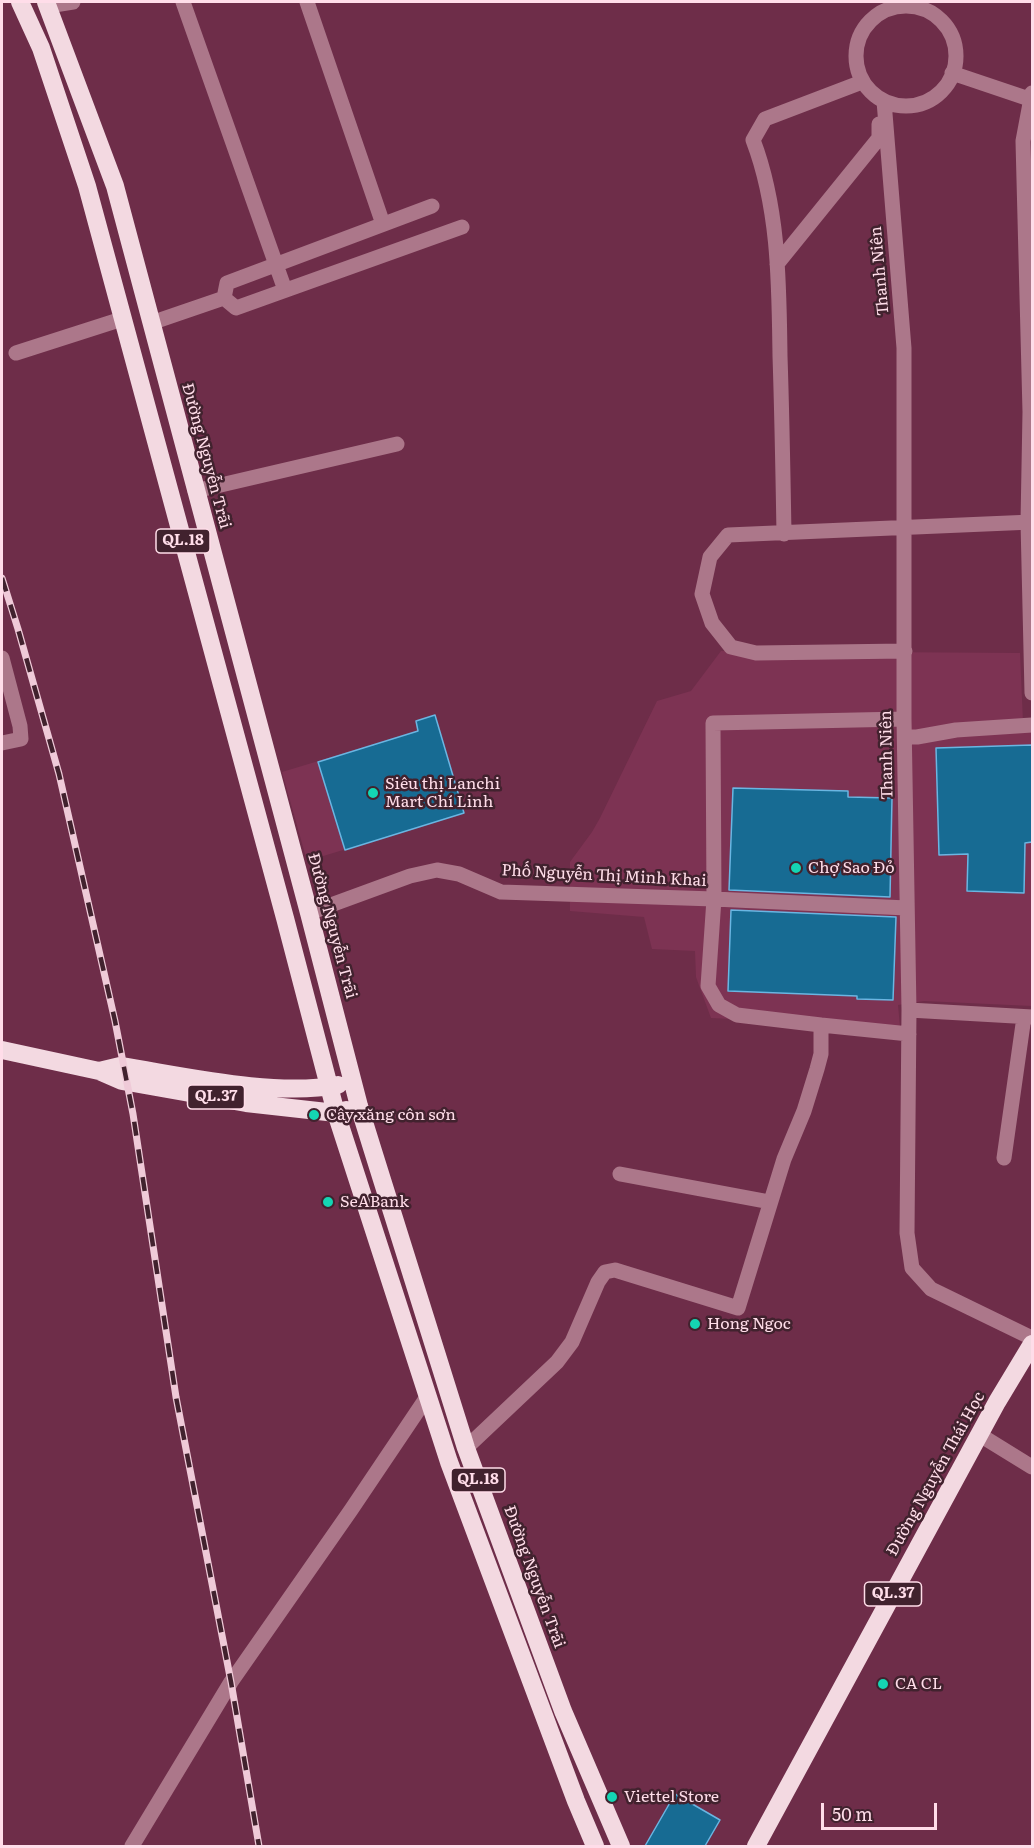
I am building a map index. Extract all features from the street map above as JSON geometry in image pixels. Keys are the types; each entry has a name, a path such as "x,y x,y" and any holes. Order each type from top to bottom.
{"highway":[{"path":"23,6 47,4"},
{"name":"Đường Nguyễn Trãi","path":"47,4 115,186 359,1106 466,1448 563,1711 621,1846"},
{"name":"QL.18","path":"23,6 40,48 87,186 336,1113 449,1462 563,1768 595,1846"},
{"path":"285,918 309,913"},
{"name":"QL.37","path":"2,1050 99,1071 122,1082 246,1102 336,1113 359,1106"},
{"name":"QL.37","path":"99,1071 120,1066 246,1085 294,1088 329,1087 352,1082"},
{"name":"Đường Nguyễn Thái Học","path":"756,1846 1032,1344"},
{"path":"449,1462 466,1448"}],"street":[{"path":"47,4 73,2"},
{"path":"183,2 285,290"},
{"path":"307,2 383,224"},
{"path":"894,4 922,9 934,15 951,35 955,47 952,73 944,88 932,99 916,105 900,106 882,101 862,82 855,57 861,33 870,21 894,4"},
{"path":"952,73 1032,97 1023,141 1031,412 1032,693"},
{"path":"784,534 777,264 771,204 753,140 765,119 862,82"},
{"path":"777,264 879,138 882,101"},
{"name":"Thanh Niên","path":"882,101 904,348 904,719 909,1010 907,1233 912,1268 931,1289 1032,1338"},
{"path":"224,298 227,283 432,206"},
{"path":"224,298 236,308 462,227"},
{"path":"151,323 224,298"},
{"path":"16,353 122,319"},
{"path":"195,491 397,444"},
{"path":"905,651 756,653 731,647 712,623 702,594 710,557 728,535 1030,522"},
{"path":"2,658 20,726 21,739 2,743"},
{"path":"904,719 713,723 714,899 708,986 719,1005 737,1015 909,1034"},
{"path":"905,737 956,730 1032,725"},
{"name":"Phố Nguyễn Thị Minh Khai","path":"309,913 410,876 437,870 459,874 501,892 907,908"},
{"path":"909,1010 1028,1017 1004,1158"},
{"path":"466,1448 557,1362 572,1342 598,1282 605,1272 615,1270 738,1308 784,1159 804,1111 819,1061 821,1025"},
{"path":"620,1174 770,1202"},
{"path":"132,1846 231,1682 428,1396"},
{"path":"980,1435 1032,1467"}],"shaded area":[{"path":"721,651 1020,653 1023,722 1032,723 1032,1006 924,1001 898,1005 900,1027 711,1018 696,977 695,951 652,949 644,917 570,911 570,862 600,818 657,701 691,691"},
{"name":"Siêu thị Lanchi Mart Chí Linh","path":"435,715 464,813 307,861 282,772 418,731 416,721"}],"building":[{"name":"Siêu thị Lanchi Mart Chí Linh","path":"435,715 464,813 345,850 318,762 418,731 416,721"},
{"path":"1032,745 1032,842 1025,843 1024,893 967,891 968,854 939,855 936,748"},
{"path":"733,788 848,791 848,797 892,798 890,897 729,890"},
{"path":"731,910 896,917 893,1000 857,999 857,996 728,991"},
{"path":"675,1794 720,1820 705,1846 645,1846"}],"railway":[{"path":"2,578 59,774 115,1021 133,1114 176,1397 231,1682 259,1846"}],"place":[{"name":"Siêu thị Lanchi Mart Chí Linh","path":"373,793"},
{"name":"Chợ Sao Đỏ","path":"796,868"},
{"name":"Cây xăng côn sơn","path":"314,1115"},
{"name":"SeABank","path":"328,1202"},
{"name":"Hong Ngoc","path":"695,1324"},
{"name":"CA CL","path":"883,1684"},
{"name":"Viettel Store","path":"612,1797"}]}
